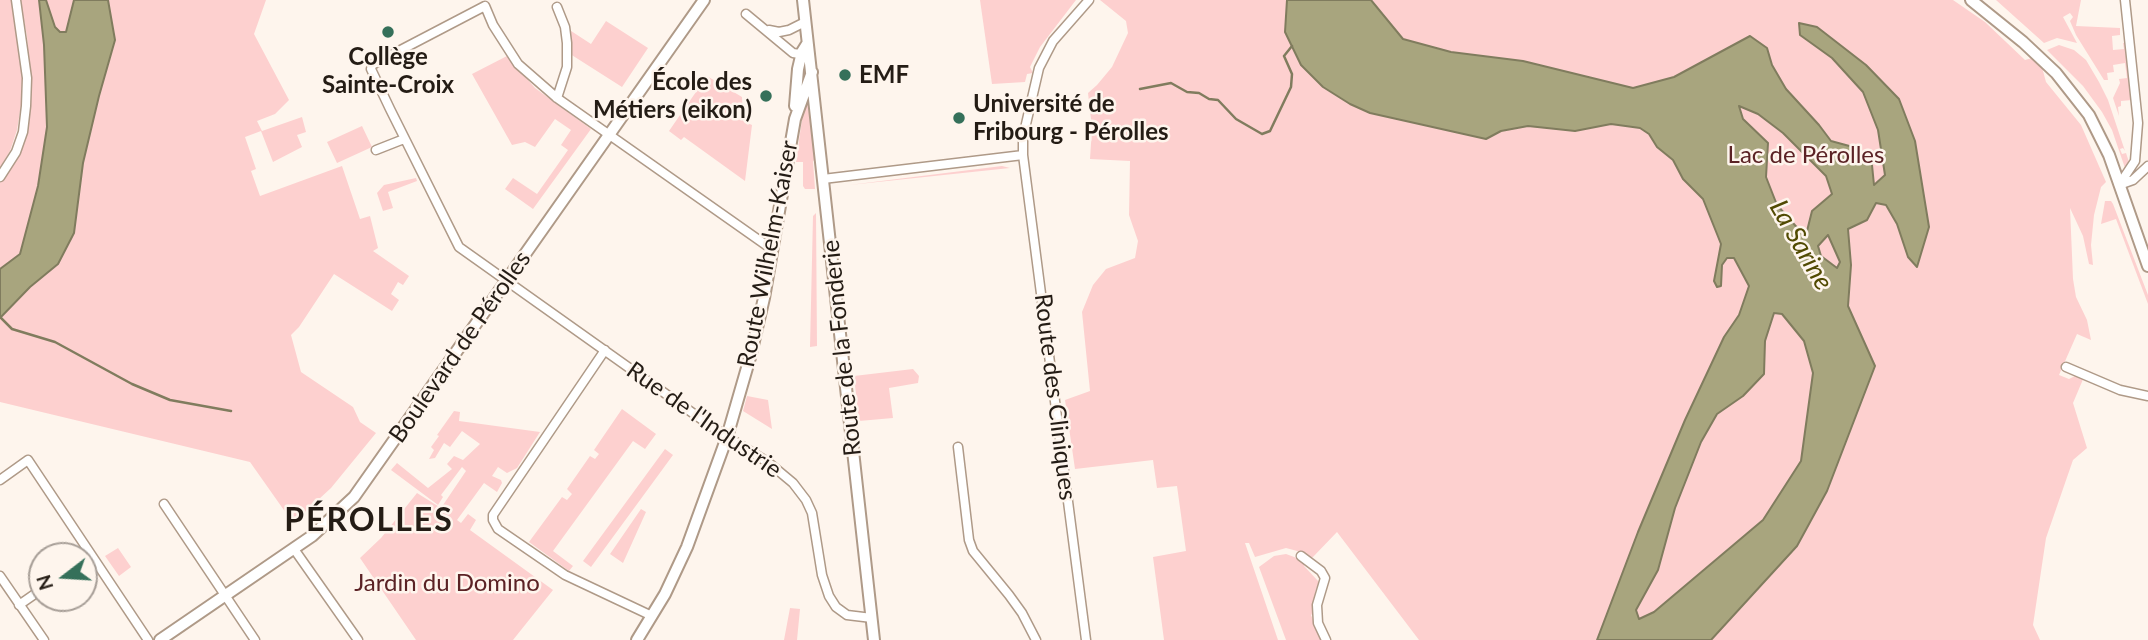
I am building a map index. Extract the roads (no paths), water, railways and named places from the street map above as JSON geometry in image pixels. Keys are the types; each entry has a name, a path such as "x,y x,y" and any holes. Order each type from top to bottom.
{"main road":[{"name":"Boulevard de Pérolles","path":"160,640 294,549 332,519 354,497 704,0"},
{"path":"794,119 795,98 807,43 803,0"},
{"path":"1971,0 2023,41 2056,73 2090,115 2123,181 2148,266"},
{"name":"Route de la Fonderie","path":"805,55 812,72 874,640"},
{"name":"Route Wilhelm-Kaiser","path":"637,640 687,547 727,437 751,354 773,250 794,119 812,72"}],"street":[{"path":"0,177 16,152 23,132 26,106 27,78 16,0"},
{"name":"Route des Cliniques","path":"1086,640 1023,155 1025,119 1039,68 1054,41 1089,0"},
{"path":"2123,181 2134,161 2138,123 2125,0"},
{"name":"Rue de l'Industrie","path":"557,98 518,64 493,25 485,6 374,63 371,69 459,247 727,437 769,463 793,483 812,513 822,575 829,596 836,607 847,615 872,618"},
{"path":"557,7 565,27 567,67 557,98 773,250"},
{"path":"746,14 793,53 805,55"},
{"path":"766,29 779,32 805,22"},
{"path":"376,150 404,139"},
{"path":"823,179 1023,155"},
{"path":"2123,181 2133,180 2148,166"},
{"path":"604,350 493,515 493,520 498,529 565,575 652,616"},
{"path":"2066,367 2120,390 2148,396"},
{"path":"958,447 969,540 973,551 1023,614 1035,640"},
{"path":"0,480 28,460 78,542"},
{"path":"164,504 256,640"},
{"path":"294,549 358,640"},
{"path":"1301,556 1321,571 1325,578 1317,605 1318,623 1326,640"},
{"path":"98,571 148,640"},
{"path":"0,576 44,640"},
{"path":"19,605 28,599"}],"water":[{"path":"39,0 46,0 55,27 60,32 66,32 74,0 108,0 115,40 83,163 74,233 58,264 30,287 0,318 0,269 20,254 38,186 47,127 44,45"},
{"name":"La Sarine","path":"1287,0 1371,0 1403,39 1451,52 1523,61 1633,88 1674,77 1750,36 1767,48 1772,65 1786,89 1831,141 1853,147 1872,165 1874,185 1885,175 1878,130 1863,92 1832,58 1800,35 1799,23 1817,27 1866,65 1899,99 1915,141 1929,227 1917,267 1908,257 1897,224 1886,205 1876,203 1867,220 1848,229 1851,265 1848,306 1875,366 1827,491 1797,546 1711,640 1597,640 1685,420 1724,337 1739,315 1749,286 1734,258 1727,258 1722,265 1721,286 1717,287 1714,281 1721,244 1703,199 1683,179 1673,160 1640,128 1611,124 1575,131 1528,126 1501,131 1486,139 1370,113 1323,87 1301,65 1285,32","holes":["1739,106 1758,114 1783,133 1826,176 1832,194 1812,211 1807,231 1801,232 1777,205 1766,177 1768,143 1743,119","1828,235 1840,262 1837,268 1821,256 1818,246","1774,313 1782,314 1804,341 1813,373 1801,461 1763,520 1654,612 1639,619 1636,610 1658,570 1675,508 1701,442 1717,414 1743,396 1764,374 1765,341"]}],"waterway":[{"path":"1140,89 1171,83 1187,92 1218,100 1236,119 1262,134 1270,131 1291,87 1292,74 1284,56 1292,46"},
{"path":"0,317 12,329 55,342 132,384 170,400 231,411"}],"place":[{"name":"Collège Sainte-Croix","path":"388,32"},
{"name":"EMF","path":"845,75"},
{"name":"École des Métiers (eikon)","path":"766,96"},
{"name":"Université de Fribourg - Pérolles","path":"959,118"}],"district":[{"name":"PÉROLLES","path":"369,521"}],"park label":[{"name":"Lac de Pérolles","path":"1806,155"},
{"name":"Jardin du Domino","path":"447,583"}]}
